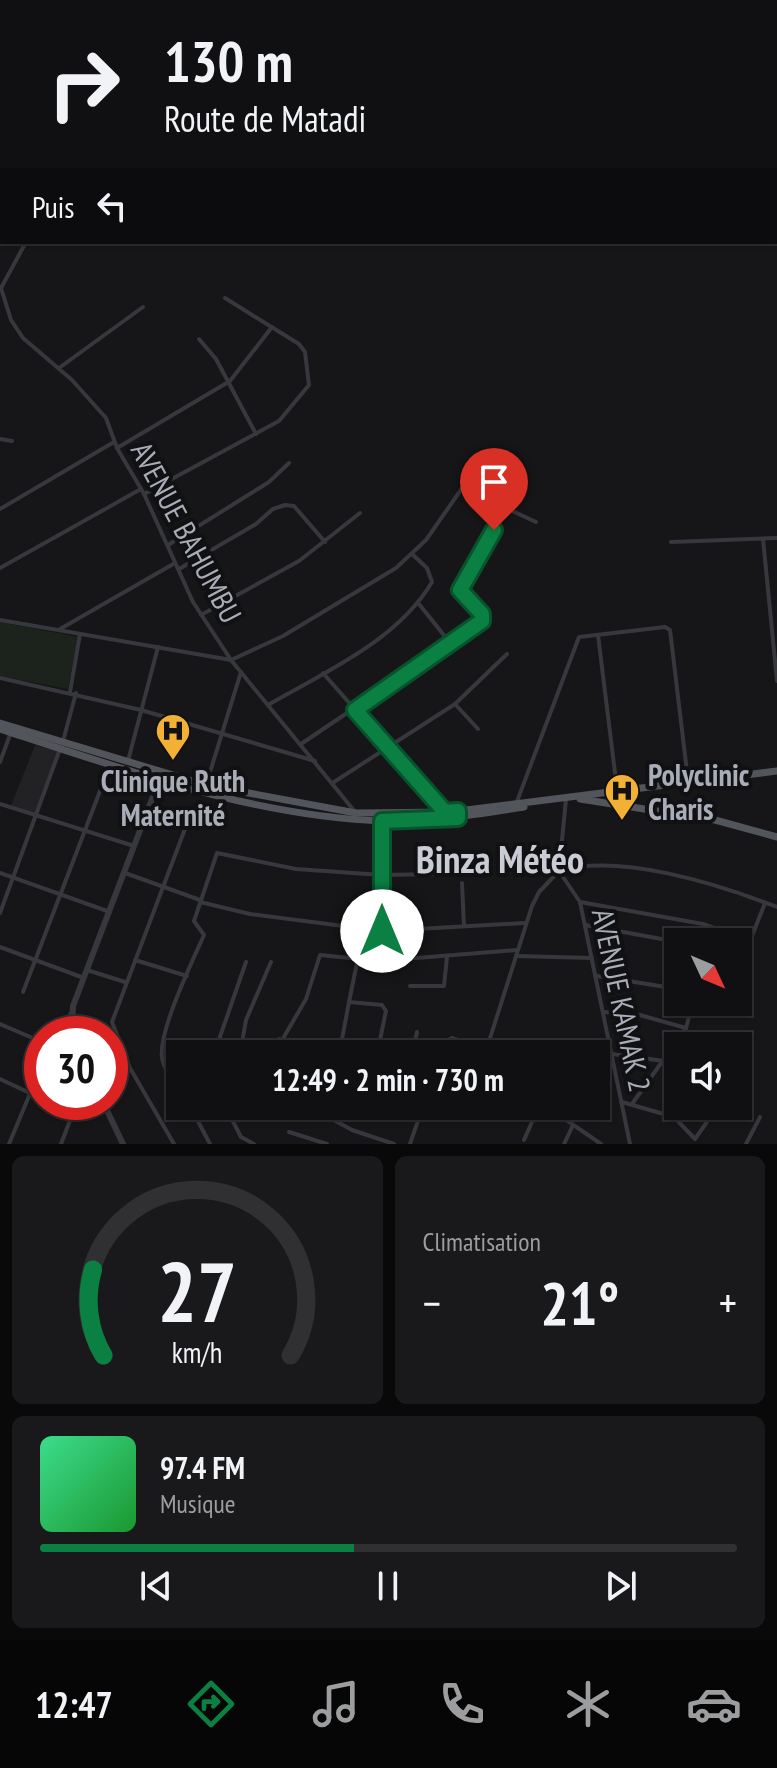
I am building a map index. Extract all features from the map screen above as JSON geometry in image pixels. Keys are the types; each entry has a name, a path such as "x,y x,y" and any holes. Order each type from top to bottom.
{"main road":[{"path":"0,726 128,762 161,775 269,803 382,821 458,814 617,789 777,771"},
{"path":"0,726 25,734"},
{"path":"62,744 111,763 269,803"},
{"path":"626,804 628,788"},
{"path":"357,816 458,814 567,799 626,804 715,820 777,837"}],"street":[{"name":"AVENUE BAHUMBU","path":"25,244 1,288 11,320 31,347 59,368 106,418 115,445 142,491 201,615 231,660 334,782 357,816"},
{"path":"0,568 279,421 305,392 309,380 305,352 289,335 225,298"},
{"path":"59,368 143,307"},
{"path":"0,509 227,384 272,327"},
{"path":"199,339 216,359 256,434"},
{"path":"0,439 12,441"},
{"path":"168,545 269,482 289,463"},
{"path":"0,620 231,660 343,602 413,555 474,471"},
{"path":"463,488 536,522"},
{"path":"179,569 256,524 273,509 285,505 294,506 326,542"},
{"path":"301,744 451,644 483,618 460,590 461,584 507,509"},
{"path":"201,615 267,582 326,542 360,513"},
{"path":"671,542 777,538"},
{"path":"763,539 777,681"},
{"path":"268,705 385,633 419,604 432,582 427,568 413,555"},
{"path":"58,630 175,563"},
{"path":"419,604 451,644"},
{"path":"516,804 576,639 598,635 665,627 670,630 688,780"},
{"path":"0,913 62,744 73,693 80,634"},
{"path":"598,635 617,789"},
{"path":"128,762 158,647"},
{"path":"334,782 455,704 507,654"},
{"path":"206,785 241,672"},
{"path":"323,673 445,812"},
{"path":"0,678 141,710 316,761"},
{"path":"455,704 478,729"},
{"path":"0,762 11,732"},
{"path":"23,992 111,763"},
{"path":"69,1016 161,775"},
{"path":"559,871 567,799"},
{"path":"0,804 134,846"},
{"path":"174,1144 130,1068 112,1022 188,821"},
{"path":"382,821 382,931"},
{"path":"166,1066 162,1054 170,1020 204,935 195,924 217,853 296,869 382,875 441,874"},
{"path":"489,1040 525,923 539,892 559,871 591,864 612,865 685,878 777,907"},
{"name":"AVENUE KAMAK 2","path":"559,871 580,902 630,1144"},
{"path":"0,873 110,912"},
{"path":"125,873 200,901 279,919 382,931 525,923"},
{"path":"462,883 464,926"},
{"path":"580,902 703,924 750,941 765,903"},
{"path":"585,925 664,939"},
{"path":"0,947 84,978"},
{"path":"279,1039 306,999 318,957 323,954 379,961 516,953 592,958"},
{"path":"410,986 444,986 447,957"},
{"path":"342,1040 358,958"},
{"path":"135,959 187,976"},
{"path":"219,1040 246,962"},
{"path":"242,1040 246,1020 271,962"},
{"path":"87,970 125,982"},
{"path":"597,976 664,987"},
{"path":"349,1002 385,1006 379,1040"},
{"path":"603,1012 640,1015 686,1028"},
{"path":"683,1032 689,1016"},
{"path":"0,1024 24,1034"},
{"path":"415,1040 417,1032"},
{"path":"612,1054 664,1061 632,1104"},
{"path":"0,1079 24,1090"},
{"path":"621,1102 664,1114"},
{"path":"9,1144 24,1108"},
{"path":"746,1144 760,1117"},
{"path":"61,1144 70,1120"},
{"path":"112,1120 123,1144"},
{"path":"197,1120 210,1144"},
{"path":"232,1120 241,1137 254,1144"},
{"path":"334,1120 352,1130 394,1144"},
{"path":"410,1144 419,1120"},
{"path":"524,1140 533,1120"},
{"path":"566,1120 601,1144"},
{"path":"677,1120 695,1139 708,1120"},
{"path":"564,1144 573,1125"},
{"path":"289,1132 327,1144"}],"shaded area":[{"path":"0,622 78,637 68,689 0,676"},
{"path":"35,745 58,751 35,814 11,806"}],"place":[{"name":"Clinique Ruth Maternité","path":"173,762"},
{"name":"Polyclinic Charis","path":"622,822"}],"district":[{"name":"Binza Météo","path":"500,858"}],"route":[{"path":"382,931 382,821 458,818 458,811 445,812 355,710 482,621 482,614 460,590 494,530"}]}
